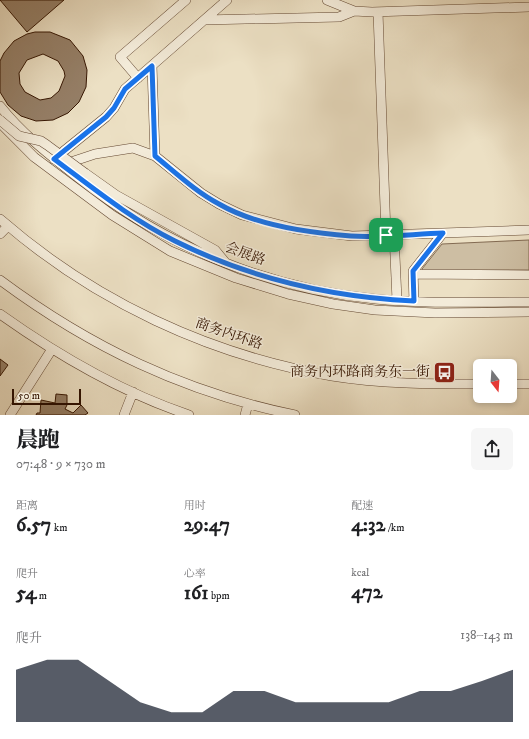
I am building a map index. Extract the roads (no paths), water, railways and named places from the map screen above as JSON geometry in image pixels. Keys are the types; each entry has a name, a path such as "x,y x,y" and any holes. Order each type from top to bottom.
{"street":[{"path":"138,78 120,58 186,0"},
{"path":"54,159 106,117 114,108 125,89 227,0"},
{"path":"327,0 354,10 378,12 529,7"},
{"path":"204,20 339,18 354,10"},
{"path":"378,12 390,235 397,300"},
{"path":"152,66 155,156"},
{"name":"会展路","path":"0,106 21,131 99,194 175,241 226,263 269,278 335,294 414,301 529,302"},
{"path":"0,121 19,136 41,141 116,195 215,250 226,263"},
{"name":"会展路","path":"0,121 34,157 112,215 170,251 236,278 303,297 334,304 375,310 435,313 529,312"},
{"path":"62,165 95,154 133,148 155,156 201,193 219,204 242,215 296,229 352,236 529,230"},
{"name":"商务内环路","path":"0,220 44,255 107,296 151,319 217,346 272,363 333,376 406,383 473,384"},
{"path":"0,234 8,226"},
{"path":"414,301 413,271 443,233"},
{"path":"413,274 529,275"},
{"path":"0,280 63,324 131,361 195,388 253,408 295,415"},
{"path":"0,314 52,349 92,372 133,392 189,415"},
{"path":"10,415 52,349"},
{"path":"517,384 529,384"},
{"path":"124,415 133,392"},
{"path":"245,415 253,408"}],"place":[{"name":"商务内环路商务东一街","path":"445,372"}]}
